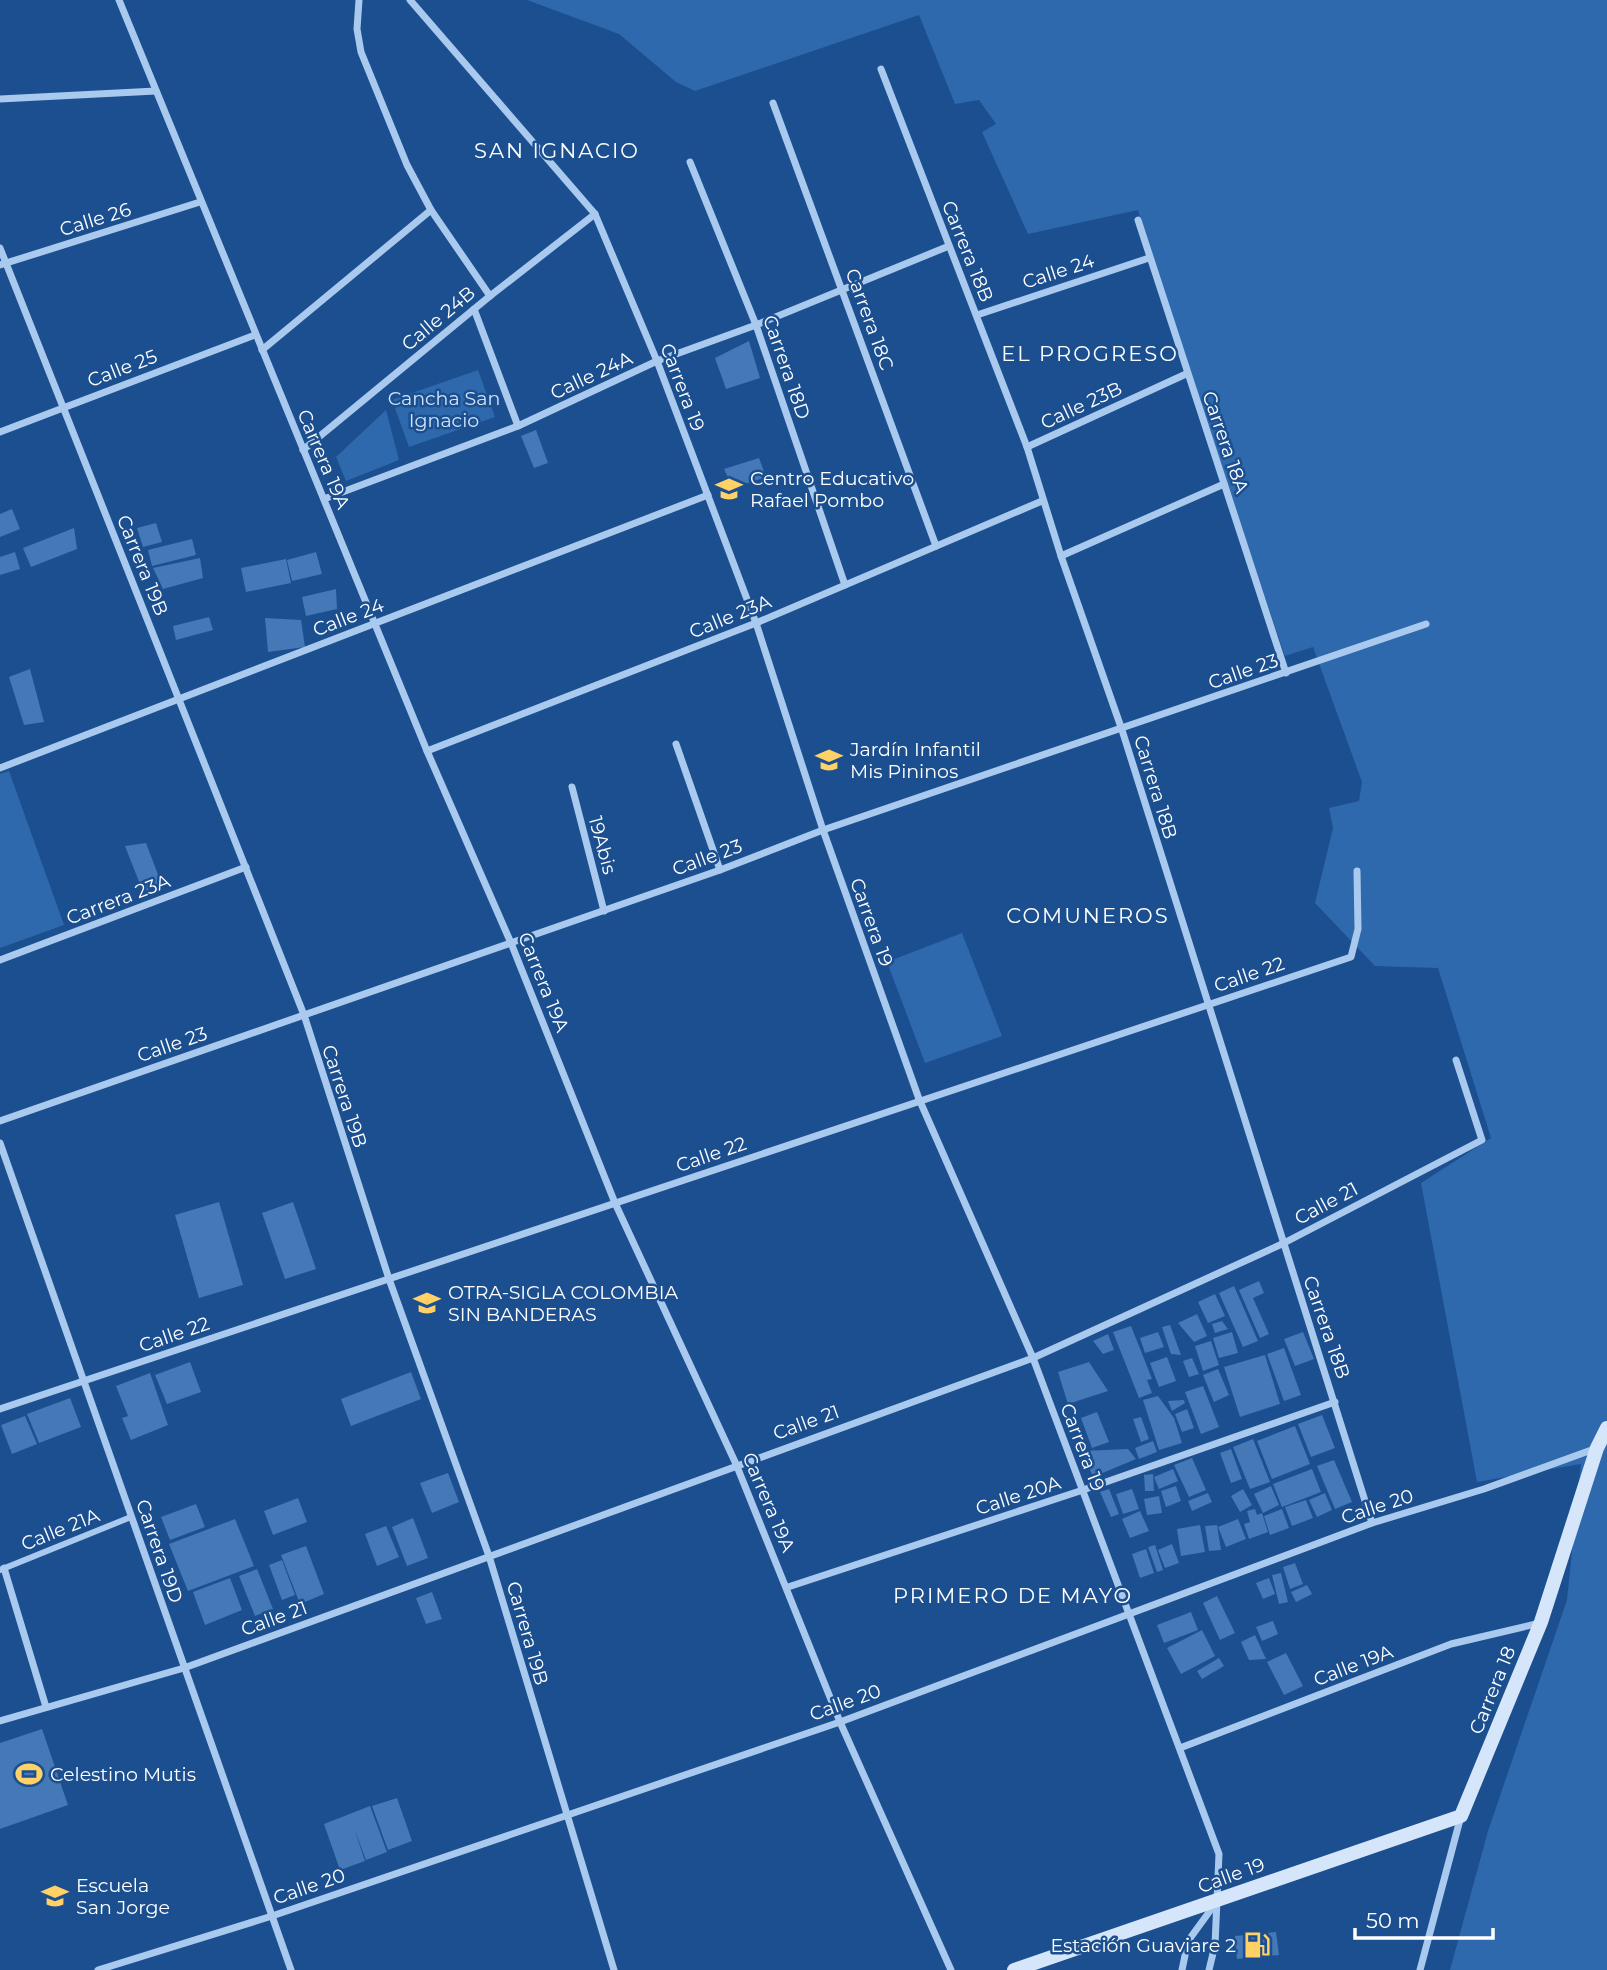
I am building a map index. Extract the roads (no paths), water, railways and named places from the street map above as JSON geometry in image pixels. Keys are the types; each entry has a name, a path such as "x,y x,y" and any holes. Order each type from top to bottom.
{"main road":[{"name":"Carrera 18","path":"1461,1816 1541,1622 1597,1448 1607,1428"},
{"name":"Calle 19","path":"1014,1970 1461,1816"}],"street":[{"name":"Carrera 19A","path":"119,0 427,751 511,943 615,1203 736,1464 841,1722 951,1970"},
{"name":"Carrera 19","path":"410,0 595,214 657,361 756,623 823,831 919,1099 1032,1358 1219,1854 1215,1945 1209,1970"},
{"path":"359,1 357,29 361,52 407,164 430,210 490,296"},
{"name":"Carrera 18B","path":"881,69 1027,447 1060,556 1122,730 1372,1523"},
{"path":"0,99 156,91"},
{"name":"Carrera 18C","path":"773,103 936,546"},
{"name":"Carrera 18D","path":"690,162 756,325 845,585"},
{"name":"Calle 26","path":"3,264 200,202"},
{"path":"262,350 430,210"},
{"name":"Calle 24B","path":"303,450 490,296 595,214"},
{"name":"Carrera 18A","path":"1138,220 1186,374 1286,673"},
{"name":"Calle 24A","path":"324,499 518,426 657,361 756,325 949,246"},
{"name":"Carrera 19B","path":"0,248 3,264 247,867 304,1015 389,1279 489,1556 614,1970"},
{"name":"Calle 24","path":"977,315 1149,258"},
{"path":"474,309 518,426"},
{"name":"Calle 25","path":"0,432 256,335"},
{"name":"Calle 23B","path":"1027,447 1186,374"},
{"path":"1060,556 1224,484"},
{"name":"Calle 24","path":"0,768 708,495"},
{"name":"Calle 23A","path":"427,751 756,623 1042,501"},
{"name":"Calle 23","path":"0,1121 604,911 823,831 1426,624"},
{"path":"676,744 720,870"},
{"name":"19Abis","path":"572,787 604,911"},
{"name":"Carrera 23A","path":"0,960 247,867"},
{"name":"Calle 22","path":"0,1409 919,1099 1351,957 1358,929 1357,871"},
{"name":"Calle 21","path":"0,1721 184,1668 1032,1358 1282,1244 1482,1140 1455,1060"},
{"name":"Carrera 19D","path":"0,1143 290,1970"},
{"name":"Calle 20A","path":"788,1587 1083,1490 1335,1402"},
{"name":"Calle 20","path":"98,1970 272,1916 841,1722 1128,1612 1372,1523 1484,1489 1597,1448"},
{"name":"Calle 21A","path":"2,1569 131,1517"},
{"path":"2,1569 46,1707"},
{"name":"Calle 19A","path":"1180,1748 1451,1644 1541,1622"},
{"name":"Carrera 18","path":"1420,1970 1461,1816"},
{"path":"1182,1970 1188,1941 1218,1901"}],"place":[{"name":"Centro Educativo Rafael Pombo","path":"729,489"},
{"name":"Jardín Infantil Mis Pininos","path":"829,760"},
{"name":"OTRA-SIGLA COLOMBIA SIN BANDERAS","path":"427,1303"},
{"name":"Celestino Mutis","path":"29,1774"},
{"name":"Escuela San Jorge","path":"55,1896"},
{"name":"Estación Guaviare 2","path":"1257,1945"}],"district":[{"name":"SAN IGNACIO","path":"557,151"},
{"name":"EL PROGRESO","path":"1090,354"},
{"name":"COMUNEROS","path":"1088,916"},
{"name":"PRIMERO DE MAYO","path":"1013,1596"}],"park label":[{"name":"Cancha San Ignacio","path":"444,409"}]}
